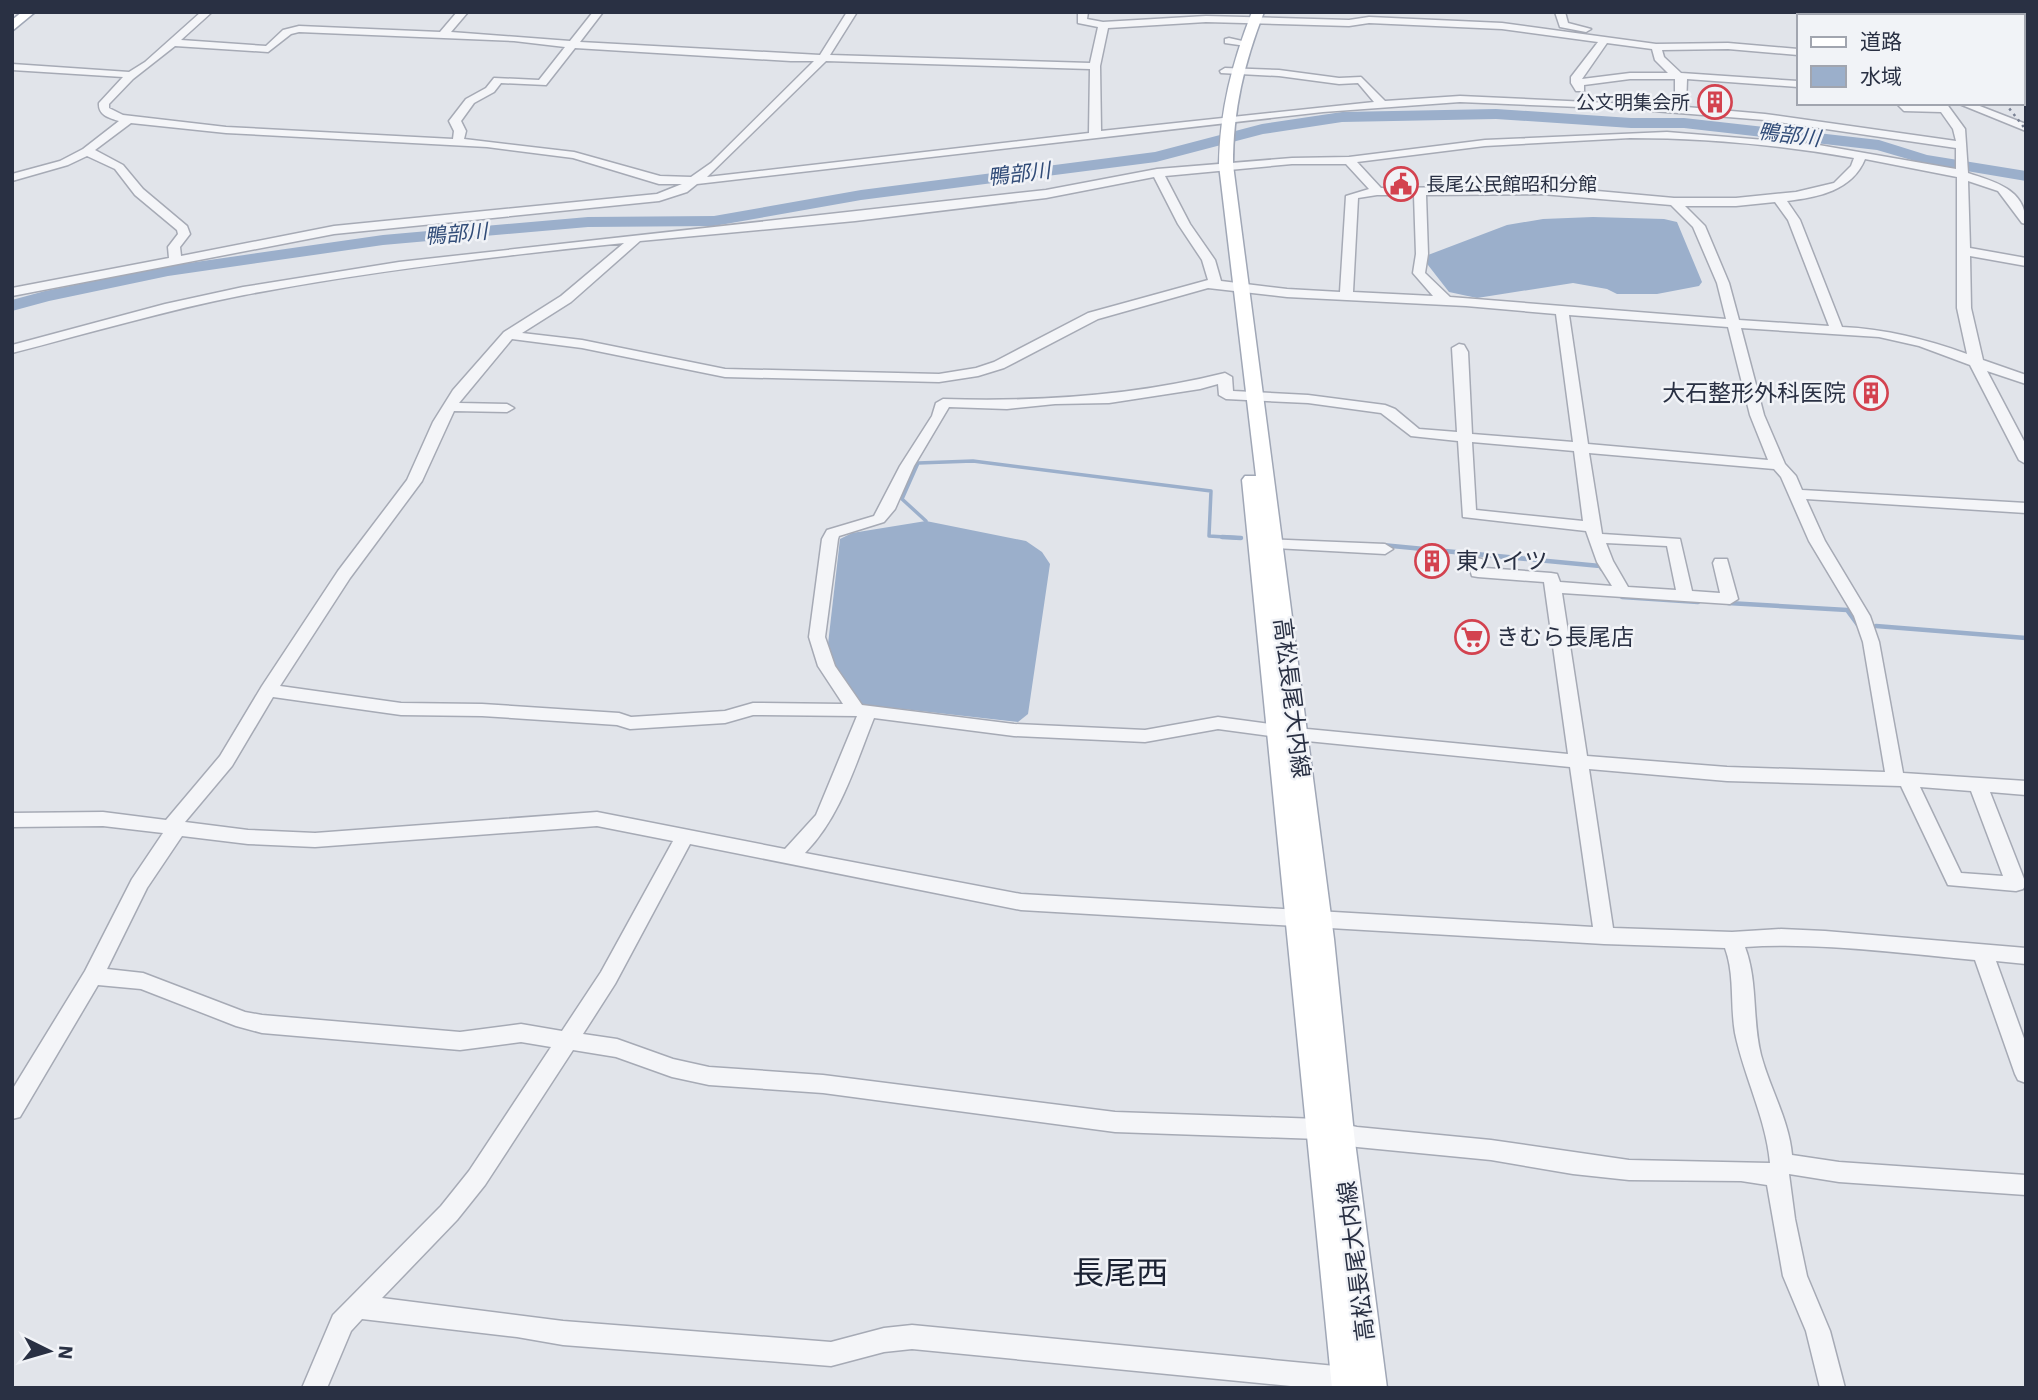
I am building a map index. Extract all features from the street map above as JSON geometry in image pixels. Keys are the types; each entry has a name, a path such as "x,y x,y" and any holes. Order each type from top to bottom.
{"main road":[{"path":"12,27 29,12"},
{"name":"高松長尾大内線","path":"1250,16 1237,42 1220,123 1229,285 1249,396 1309,919 1357,1385"}],"street":[{"path":"207,12 129,77 104,103 108,114 129,119 226,130 487,144 574,155 659,180 694,182 1095,133 1173,128 1381,103 1460,99 1679,109 1801,121 1962,149"},
{"path":"443,35 463,12"},
{"path":"457,144 460,131 455,121 470,101 490,90 498,80 542,83 598,12"},
{"path":"12,292 175,259 369,225 659,197 675,193 694,182 724,156 823,58 852,12"},
{"path":"1083,12 1082,21 1103,25 1228,16 1349,23 1369,20 1502,26 1656,47 1699,46 1797,52"},
{"path":"1560,12 1564,25 1601,33 1604,41"},
{"path":"1095,133 1095,66 1103,25"},
{"path":"173,43 268,49 288,32 299,29 514,38 571,44 823,58 920,58 1095,66"},
{"path":"1580,103 1580,88 1576,77 1604,41"},
{"path":"1699,46 1715,66"},
{"path":"1656,47 1660,58 1679,76 1682,87 1679,109"},
{"path":"1576,83 1630,76 1679,76 1715,66 1797,84"},
{"path":"12,67 123,73 129,77"},
{"path":"1230,71 1279,73 1339,81 1361,80 1381,103"},
{"path":"1902,105 1904,108 1942,106 1959,129 1962,149 1964,308 1969,339 1977,363 2026,460"},
{"path":"1967,105 2026,128"},
{"path":"12,178 64,163 87,152 129,119"},
{"path":"12,349 142,313 323,277 482,253 855,217 1046,194 1157,173 1292,161 1349,160 1485,144 1630,135 1744,141 1861,155 1962,173 2002,188 2026,220"},
{"path":"87,152 119,167 139,192 183,229 184,234 174,247 175,259"},
{"path":"1346,297 1352,196 1377,191 1542,190 1674,202 1736,202 1806,195 1843,184 1861,155"},
{"path":"1349,160 1377,191"},
{"path":"1157,173 1168,188 1188,231 1229,285"},
{"path":"1420,191 1422,254 1419,273 1430,288 1447,301"},
{"path":"1779,198 1794,220 1837,330"},
{"path":"1674,202 1699,226 1723,283 1736,325 1741,357 1757,415 1778,465 1788,476 1817,541 1862,616 1871,642 1901,779 1955,880 2017,884 1978,785"},
{"path":"12,1111 93,976 139,884 173,834 175,821 226,761 268,690 364,546 414,481 440,422 450,407 483,362 509,335 574,292 635,238"},
{"path":"1963,251 2026,262"},
{"path":"509,335 582,344 725,373 939,378 999,365 1093,316 1229,285 1287,293 1447,301 1902,337 2026,380"},
{"path":"1562,310 1593,532 1605,562 1620,583 1620,590"},
{"path":"1459,348 1468,514 1674,542 1685,595"},
{"path":"862,711 822,660 818,647 830,539 833,533 879,519 887,509 907,466 939,416 943,403 1007,405 1066,399 1109,399 1200,385 1225,377 1226,395 1308,399 1385,409 1406,429 1464,437 1778,465"},
{"path":"450,407 508,408"},
{"path":"1797,494 2026,508"},
{"path":"1265,545 1385,549"},
{"path":"1476,563 1478,572 1551,578 1604,936"},
{"path":"1553,587 1730,598 1721,563"},
{"path":"268,690 401,709 482,710 619,719 630,723 725,718 752,709 862,711 1014,730 1145,736 1218,723 1727,774 1901,779 2026,788"},
{"path":"790,856 817,829 825,816 862,711"},
{"path":"12,820 82,818 247,836 315,840 583,818 611,820 1021,902 1604,936 1732,940 1781,937 1825,939 2026,956"},
{"path":"314,1388 342,1323 449,1213 477,1178 618,962 685,836"},
{"path":"1732,940 1741,964 1745,1029 1751,1057 1779,1138 1783,1219 1796,1276 1818,1331 1833,1388"},
{"path":"1982,952 2026,1074"},
{"path":"93,976 143,981 243,1020 262,1024 460,1041 521,1033 617,1048 673,1068 709,1076 823,1084 1115,1122 1330,1132 1491,1150 1629,1170 1839,1172 2026,1185"},
{"path":"357,1307 517,1325 563,1333 831,1354 884,1340 912,1337 1357,1385"}],"water":[{"path":"1543,219 1664,219 1677,222 1702,282 1699,286 1657,294 1617,294 1607,289 1573,283 1477,298 1449,292 1428,265 1428,255 1507,225"},
{"path":"926,521 1026,541 1042,552 1050,564 1028,714 1018,722 858,704 827,653 840,539 852,533"}],"waterway":[{"name":"鴨部川","path":"12,306 45,296 168,271 383,240 588,222 714,221 861,195 1156,157 1262,129 1342,117 1496,114 1631,123 1684,123 1879,145 1925,159 2026,176"},
{"path":"926,521 902,499 918,463 973,461 1211,491 1209,536 1241,538 1222,537"},
{"path":"1382,545 1600,566 1602,569"},
{"path":"1622,597 1698,602"},
{"path":"1728,603 1847,610 1858,625"},
{"path":"1876,626 2026,638"}],"railway":[{"path":"2007,105 2026,130"}],"place":[{"name":"公文明集会所","path":"1715,102"},
{"name":"長尾公民館昭和分館","path":"1401,184"},
{"name":"大石整形外科医院","path":"1871,393"},
{"name":"東ハイツ","path":"1432,561"},
{"name":"きむら長尾店","path":"1472,637"}],"district":[{"name":"長尾西","path":"1120,1273"}]}
